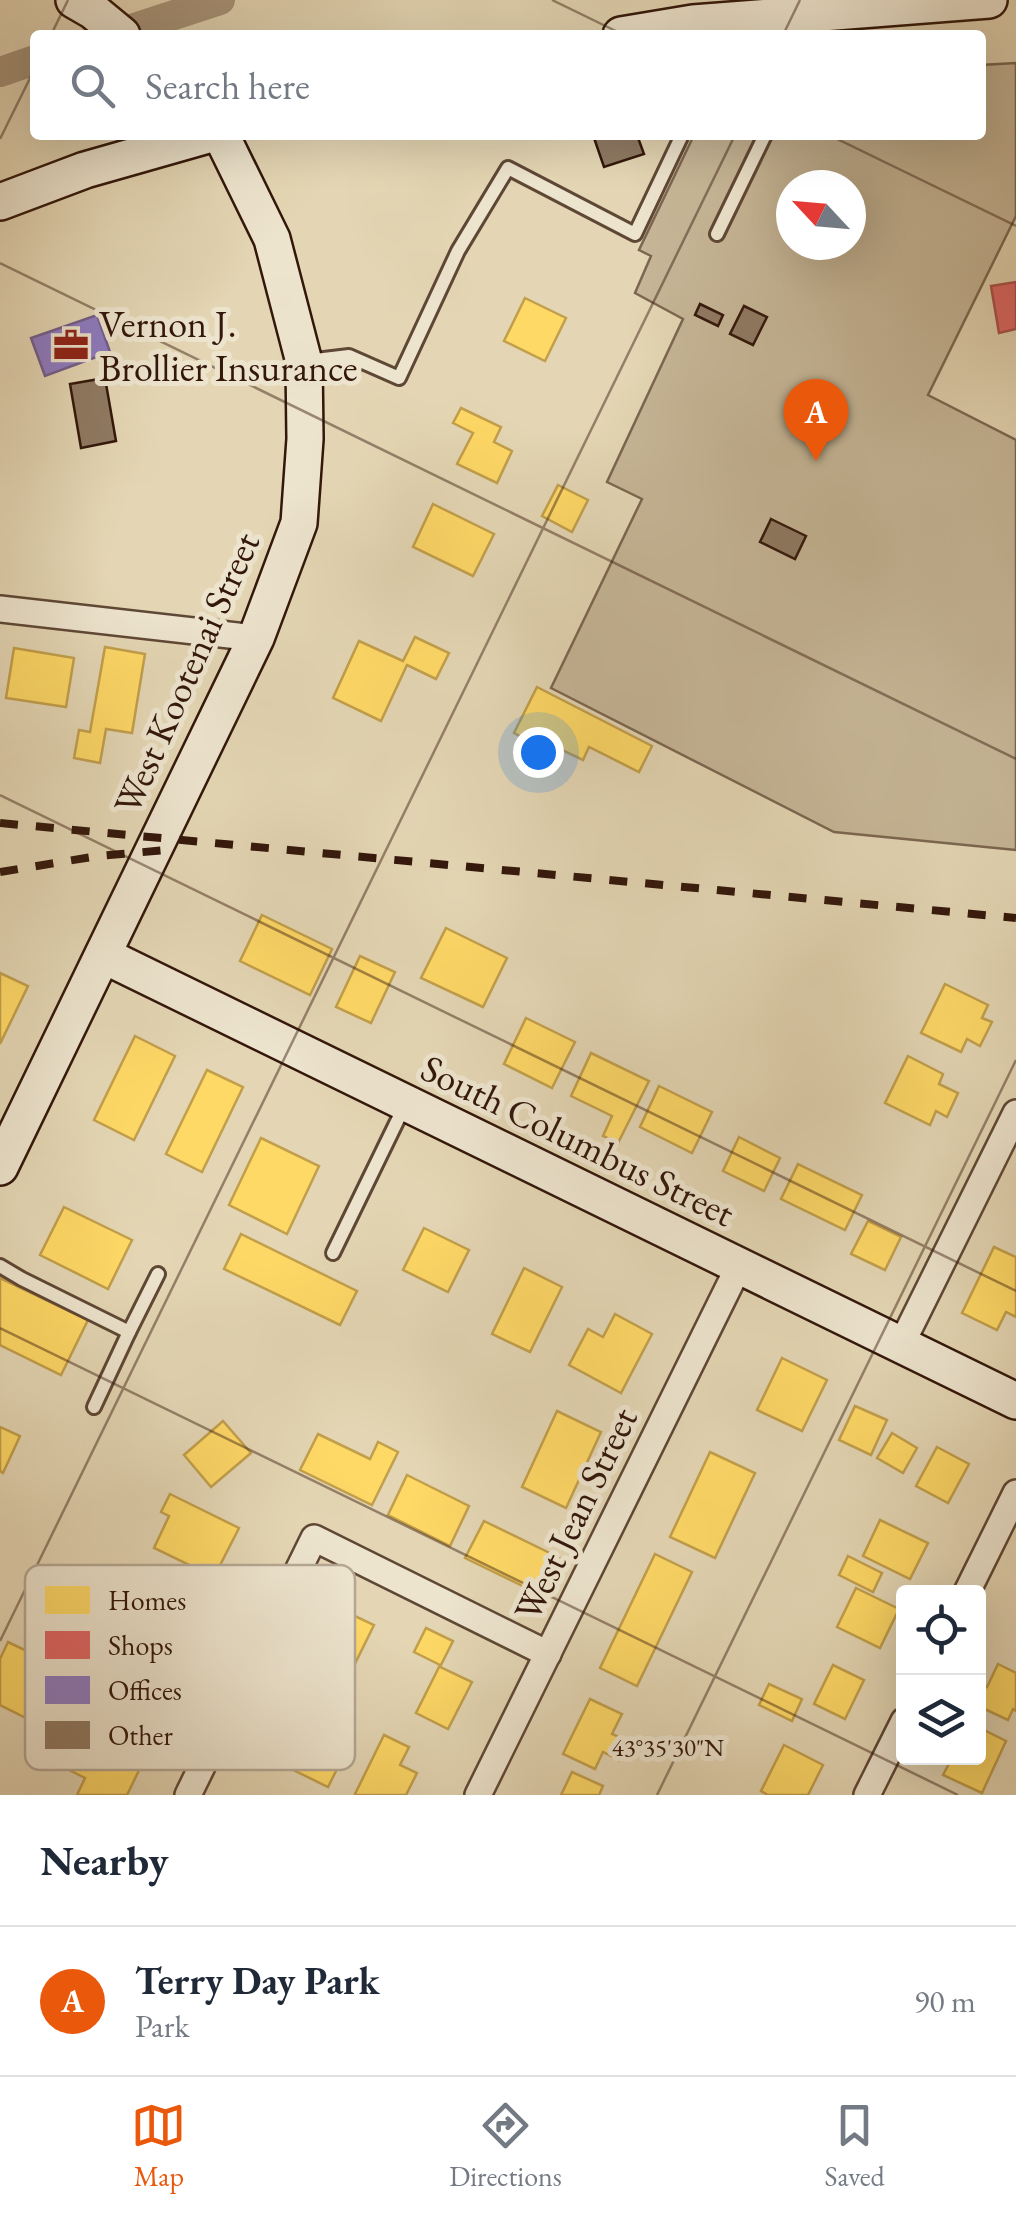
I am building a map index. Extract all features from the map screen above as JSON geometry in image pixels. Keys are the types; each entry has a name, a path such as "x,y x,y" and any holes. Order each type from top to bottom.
{"main road":[{"path":"663,30 989,0"},
{"path":"83,6 115,30"},
{"path":"0,202 85,170 190,140"},
{"name":"West Kootenai Street","path":"0,1168 256,638 300,523 304,362 272,239 223,140"},
{"name":"South Columbus Street","path":"103,955 1016,1401"}],"street":[{"path":"0,609 256,638"},
{"path":"900,1344 1016,1113"},
{"name":"West Jean Street","path":"478,1795 739,1266"},
{"path":"970,1585 1016,1493"},
{"path":"301,1565 314,1538 548,1654"},
{"path":"867,1795 896,1736"},
{"path":"188,1795 200,1770"}],"lane":[{"path":"304,362 349,356 399,378 458,251 508,168 635,234 680,140"},
{"path":"717,234 763,140"},
{"path":"333,1253 406,1103"},
{"path":"0,1266 130,1332"},
{"path":"94,1407 158,1274"}],"shaded area":[{"path":"1016,63 1016,216 928,395 1016,440 1016,850 834,832 551,688 642,499 607,482 683,319 635,293 651,256 639,250 692,140 986,140 986,65"}],"building: Homes":[{"path":"525,298 566,318 545,361 504,341"},
{"path":"461,408 501,427 494,442 512,451 497,483 457,464 473,433 453,423"},
{"path":"558,485 588,500 572,532 542,516"},
{"path":"433,504 494,534 473,576 413,547"},
{"path":"415,637 449,653 436,679 407,665 381,721 333,698 359,641 403,661"},
{"path":"105,647 145,654 132,733 106,729 100,763 74,758 79,730 90,732"},
{"path":"14,648 74,658 66,707 6,698"},
{"path":"537,687 652,746 639,772 589,747 583,760 556,747 552,753 514,733"},
{"path":"262,915 332,949 310,995 240,961"},
{"path":"446,928 507,958 483,1007 421,978"},
{"path":"360,956 395,972 371,1023 336,1007"},
{"path":"0,973 28,986 0,1044"},
{"path":"945,984 988,1005 982,1018 992,1022 980,1046 967,1039 961,1052 921,1033"},
{"path":"526,1018 575,1042 552,1088 504,1064"},
{"path":"135,1036 175,1056 134,1140 94,1120"},
{"path":"591,1053 649,1081 618,1143 603,1136 612,1116 571,1096"},
{"path":"908,1056 943,1074 939,1084 958,1093 947,1117 936,1111 930,1125 885,1103"},
{"path":"207,1070 243,1087 202,1172 166,1154"},
{"path":"659,1086 712,1112 692,1153 640,1127"},
{"path":"739,1137 780,1158 764,1191 723,1171"},
{"path":"261,1138 319,1166 287,1234 229,1205"},
{"path":"798,1164 862,1195 845,1230 781,1199"},
{"path":"64,1207 132,1240 108,1289 40,1255"},
{"path":"868,1221 901,1237 885,1270 851,1254"},
{"path":"424,1228 469,1250 448,1292 403,1270"},
{"path":"241,1234 357,1291 340,1325 224,1269"},
{"path":"994,1247 1016,1257 1016,1317 1006,1312 997,1330 962,1313"},
{"path":"524,1268 562,1287 530,1352 492,1334"},
{"path":"0,1278 88,1320 61,1375 0,1345"},
{"path":"615,1314 652,1334 621,1393 569,1365 588,1329 603,1337"},
{"path":"782,1358 827,1380 802,1431 757,1410"},
{"path":"855,1406 887,1420 871,1455 839,1440"},
{"path":"557,1411 601,1432 566,1508 522,1487"},
{"path":"223,1421 251,1453 211,1487 184,1455"},
{"path":"0,1427 20,1436 3,1473 0,1471"},
{"path":"892,1433 917,1448 903,1473 877,1458"},
{"path":"318,1434 370,1459 378,1442 398,1452 372,1505 300,1470"},
{"path":"937,1447 969,1464 948,1503 916,1486"},
{"path":"710,1452 755,1473 715,1558 670,1537"},
{"path":"407,1475 469,1506 450,1546 388,1515"},
{"path":"170,1494 239,1528 220,1565 189,1565 154,1548 169,1516 161,1512"},
{"path":"880,1520 928,1543 910,1579 863,1556"},
{"path":"484,1521 560,1558 541,1595 465,1558"},
{"path":"655,1554 692,1572 637,1686 600,1668"},
{"path":"848,1556 882,1573 873,1592 839,1575"},
{"path":"856,1588 896,1608 880,1648 837,1627"},
{"path":"355,1616 374,1625 355,1664"},
{"path":"426,1628 453,1641 440,1667 472,1682 448,1729 416,1713 440,1665 414,1652"},
{"path":"8,1642 25,1650 25,1718 0,1705 0,1659"},
{"path":"998,1664 1016,1673 1016,1711 1013,1709 1008,1720 986,1710 987,1687"},
{"path":"833,1665 864,1680 845,1719 814,1704"},
{"path":"769,1684 802,1699 792,1721 759,1705"},
{"path":"590,1699 622,1714 612,1734 628,1741 619,1760 603,1752 595,1769 563,1754"},
{"path":"986,1731 1006,1741 982,1793 943,1775 948,1765 986,1765"},
{"path":"384,1735 409,1747 400,1765 417,1773 406,1795 357,1795 355,1794"},
{"path":"784,1745 823,1765 808,1795 768,1795 761,1791"},
{"path":"69,1770 139,1770 127,1795 77,1795 85,1778"},
{"path":"293,1770 336,1770 328,1787"},
{"path":"572,1772 603,1786 599,1795 561,1795"}],"building: Shops":[{"path":"1016,282 1016,329 999,333 991,286"}],"building: Offices":[{"name":"Vernon J. Brollier Insurance","path":"97,315 110,352 45,376 31,338"}],"building: Other":[{"path":"595,140 639,140 644,154 604,167"},
{"path":"700,304 723,315 718,326 695,315"},
{"path":"744,306 767,317 753,345 730,334"},
{"path":"105,378 116,441 81,448 70,384"},
{"path":"771,519 806,536 795,559 760,542"}],"waterway":[{"path":"128,30 220,0"},
{"path":"0,72 30,62"}],"railway":[{"path":"0,823 1016,918"},
{"path":"0,872 98,856 167,850"}],"place":[{"name":"Vernon J. Brollier Insurance","path":"71,345"},
{"name":"Terry Day Park","path":"816,461"}]}
